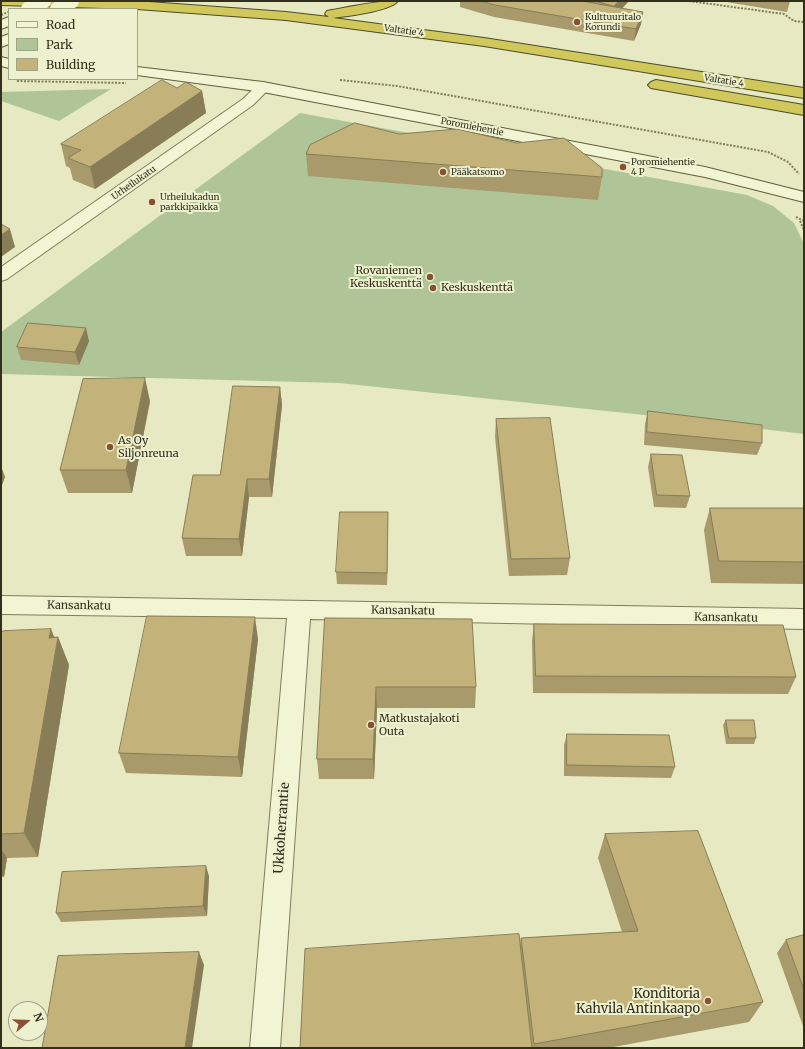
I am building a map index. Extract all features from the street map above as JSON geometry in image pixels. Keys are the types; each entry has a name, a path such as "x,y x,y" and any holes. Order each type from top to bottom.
{"highway":[{"name":"Valtatie 4","path":"1,1 149,6 286,16 484,42 804,93"},
{"path":"286,16 358,11 391,1"},
{"path":"138,18 237,26"},
{"name":"Valtatie 4","path":"354,39 440,50"},
{"name":"Valtatie 4","path":"644,83 804,110"}],"street":[{"path":"31,8 43,1"},
{"path":"60,8 71,1"},
{"name":"Poromiehentie","path":"138,71 264,87 705,172 804,197"},
{"name":"Urheilukatu","path":"1,275 248,102 264,87"},
{"name":"Kansankatu","path":"1,605 804,619"},
{"name":"Ukkoherrantie","path":"265,1048 299,609"}],"path":[{"path":"689,1 784,14 794,21 804,22"},
{"path":"334,79 405,88 768,152 788,162 799,174 804,176"},
{"path":"804,221 800,220 804,230"}],"green space":[{"path":"111,89 59,121 1,101 1,92"},
{"name":"Keskuskenttä","path":"300,113 747,195 773,206 794,223 804,244 804,434 654,416 339,383 1,374 1,332"}],"building":[{"path":"481,1 582,1 643,12 636,29 495,5"},
{"path":"595,1 619,1 614,6"},
{"path":"162,80 177,88 186,82 202,91 90,167 68,158 81,150 61,144"},
{"path":"355,123 399,134 457,129 517,143 564,138 602,168 602,177 306,154 310,145"},
{"path":"1,224 10,229 1,235"},
{"path":"28,323 86,328 75,352 17,347"},
{"path":"145,378 126,470 60,470 83,379"},
{"path":"233,386 280,387 269,479 247,479 239,539 182,538 193,475 220,475"},
{"path":"648,411 762,425 762,443 647,432"},
{"path":"550,418 570,558 511,559 496,419"},
{"path":"651,454 682,455 690,496 657,495"},
{"path":"710,508 804,508 804,562 719,561"},
{"path":"340,512 388,512 387,573 336,572"},
{"path":"147,616 255,617 238,757 119,753"},
{"path":"325,618 472,619 476,687 376,687 373,759 317,759"},
{"path":"534,624 783,625 796,677 536,676"},
{"path":"51,629 49,638 58,637 24,833 1,834 1,633 3,631"},
{"path":"726,720 754,720 756,738 729,738"},
{"path":"567,734 669,735 675,767 567,765"},
{"path":"698,831 763,1002 534,1044 521,938 638,931 605,834"},
{"path":"206,866 203,906 56,913 62,872"},
{"path":"519,934 532,1048 300,1048 305,949"},
{"path":"804,935 804,990 786,940"},
{"path":"199,952 185,1048 42,1048 43,1041 48,1041 48,1014 58,956"}],"place":[{"name":"Kulttuuritalo Korundi","path":"577,22"},
{"name":"Poromiehentie 4 P","path":"623,167"},
{"name":"Pääkatsomo","path":"443,172"},
{"name":"Urheilukadun parkkipaikka","path":"152,202"},
{"name":"Rovaniemen Keskuskenttä","path":"430,277"},
{"name":"Keskuskenttä","path":"433,288"},
{"name":"As Oy Siljonreuna","path":"110,447"},
{"name":"Matkustajakoti Outa","path":"371,725"},
{"name":"Konditoria Kahvila Antinkaapo","path":"708,1001"}]}
